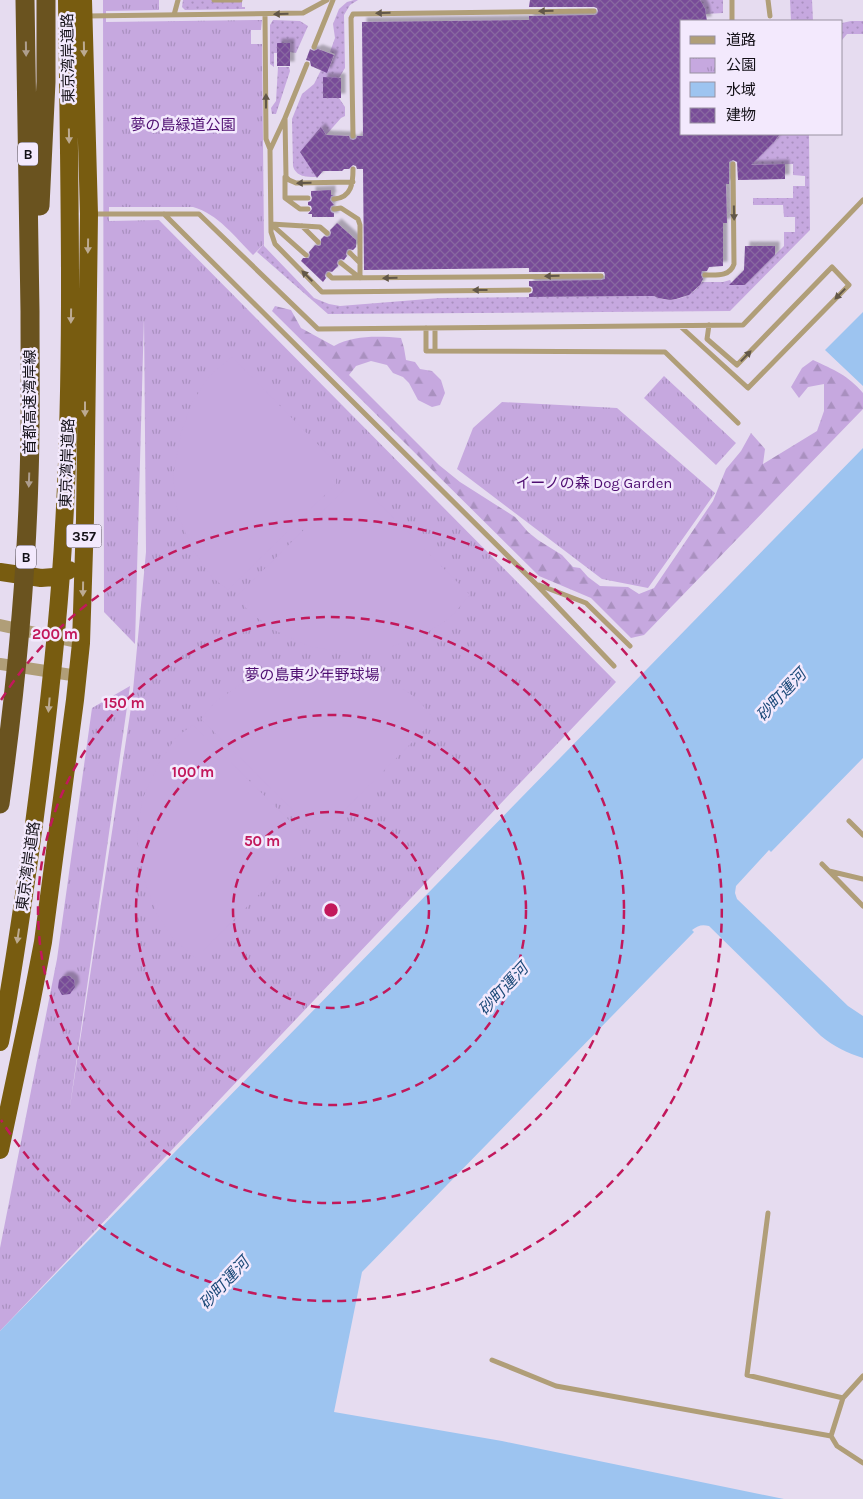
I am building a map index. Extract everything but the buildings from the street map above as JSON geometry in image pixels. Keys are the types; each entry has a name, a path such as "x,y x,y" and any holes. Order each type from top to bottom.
{"highway":[{"name":"首都高速湾岸線","path":"0,804 18,647 26,556 30,477 30,309 25,0"},
{"path":"30,309 36,270 41,185 46,82 46,0"},
{"name":"東京湾岸道路","path":"0,1042 14,970 40,780 48,712 64,527 71,317 67,0"},
{"name":"357","path":"0,1150 43,942 78,676 84,556 88,214 84,8"},
{"path":"0,572 41,578 54,577 74,568 84,556"}],"street":[{"path":"0,625 80,643"},
{"path":"0,664 78,676"}],"lane":[{"path":"174,15 178,0"},
{"path":"214,0 240,0"},
{"path":"84,8 174,15 303,13 327,0"},
{"path":"314,47 333,0"},
{"path":"732,0 732,20"},
{"path":"768,0 770,16"},
{"path":"352,136 351,18 353,14 594,11"},
{"path":"265,14 266,139 270,150 271,224 275,244 322,292 529,290"},
{"path":"270,150 307,64"},
{"path":"285,118 285,198"},
{"path":"705,275 725,274 731,271 734,264 733,164"},
{"path":"334,199 338,199 346,194 350,189 353,182 353,169"},
{"path":"285,173 288,180 296,183 353,182"},
{"path":"285,198 308,198"},
{"path":"285,198 300,209 308,208"},
{"path":"88,214 199,214 318,329 743,325 863,200"},
{"path":"334,208 341,208 358,220 360,225 360,278"},
{"path":"163,214 536,584 614,666"},
{"path":"271,224 320,227 327,234"},
{"path":"271,224 306,255"},
{"path":"302,226 318,242"},
{"path":"350,254 360,263"},
{"path":"341,263 360,278"},
{"path":"680,326 748,388 849,285 832,267 737,365 707,339 709,325"},
{"path":"329,275 332,278 601,276"},
{"path":"426,328 426,351 664,352 738,423"},
{"path":"435,328 435,351"},
{"path":"536,584 586,603 630,646"},
{"path":"849,821 863,834"},
{"path":"822,864 863,906"},
{"path":"829,871 863,879"},
{"path":"768,1213 747,1375 843,1398"},
{"path":"492,1360 556,1386 831,1436"},
{"path":"863,1376 843,1398 831,1436 837,1446 863,1463"}],"green space":[{"name":"夢の島東少年野球場","path":"103,0 159,0 159,10 106,11 106,22 262,20 261,30 251,30 251,44 262,44 264,244 253,255 218,221 202,210 193,207 109,207 109,221 159,220 616,682 0,1331 0,1248 57,959 92,708 130,686 69,1113 132,701 146,552 144,316 135,644 104,612"},
{"path":"183,0 242,0 242,7 245,7 245,9 185,10 182,7"},
{"path":"358,0 350,5 344,15 345,68 339,78 323,78 323,98 339,98 345,107 345,116 326,135 321,127 316,177 302,176 294,170 293,166 292,119 302,94 314,84 321,70 328,70 335,54 330,52 335,38 333,24 339,9 347,2"},
{"path":"700,0 723,0 723,13 706,14"},
{"path":"790,0 812,0 813,20 791,20"},
{"path":"273,20 300,21 308,26 296,53 290,52 290,43 277,43 277,53 274,53 274,67 270,64 270,25"},
{"path":"863,21 863,34 847,34 843,39 843,23"},
{"path":"278,67 289,67 290,71 276,114 272,114 271,108 276,101"},
{"path":"779,135 809,135 810,230 730,311 328,314 257,252 264,244 314,298 340,306 440,298 654,296 667,300 681,298 693,292 702,282 730,280 732,284 745,285 784,246 784,232 795,232 795,217 784,217 783,205 753,205 753,198 793,198 793,186 805,186 805,176 793,175 793,164 744,165 768,148"},
{"path":"275,306 291,310 301,328 334,346 341,342 358,338 401,338 406,360 415,362 420,369 432,371 441,380 445,393 440,405 432,407 418,400 409,383 403,377 393,373 387,365 371,361 356,366 349,375 439,465 460,482 515,517 528,532 562,555 573,567 580,568 600,586 628,587 639,594 654,588 713,501 726,469 741,451 751,433 765,449 763,464 817,431 824,411 824,384 808,387 799,398 791,387 802,368 813,360 846,377 863,393 863,409 644,635 631,638 591,598 539,576 272,311"},
{"path":"232,357 336,463 336,484 228,590 212,577 193,550 178,515 173,476 181,433 192,403 209,376"},
{"path":"664,376 736,443 716,465 644,398"},
{"name":"イーノの森 Dog Garden","path":"502,402 617,408 715,493 648,588 602,579 457,469 473,428"},
{"path":"345,489 365,489 470,595 450,618 423,635 393,646 351,653 311,647 276,631 249,612 237,596"},
{"path":"315,662 366,673 390,682 416,698 434,720 329,826 309,826 201,719 214,703 241,684 275,668"},
{"path":"193,725 300,831 301,852 196,958 173,939 156,912 145,882 137,839 142,800 158,765 176,737"}],"water":[{"path":"863,312 863,386 825,350"},
{"name":"砂町運河","path":"863,448 863,758 771,852 769,850 736,886 735,893 737,899 848,1006 863,1016 863,1058 841,1049 821,1036 709,926 704,925 692,930 694,932 362,1272 334,1412 502,1441 784,1499 0,1499 0,1331"}],"park label":[{"name":"夢の島緑道公園","path":"183,125"}]}
